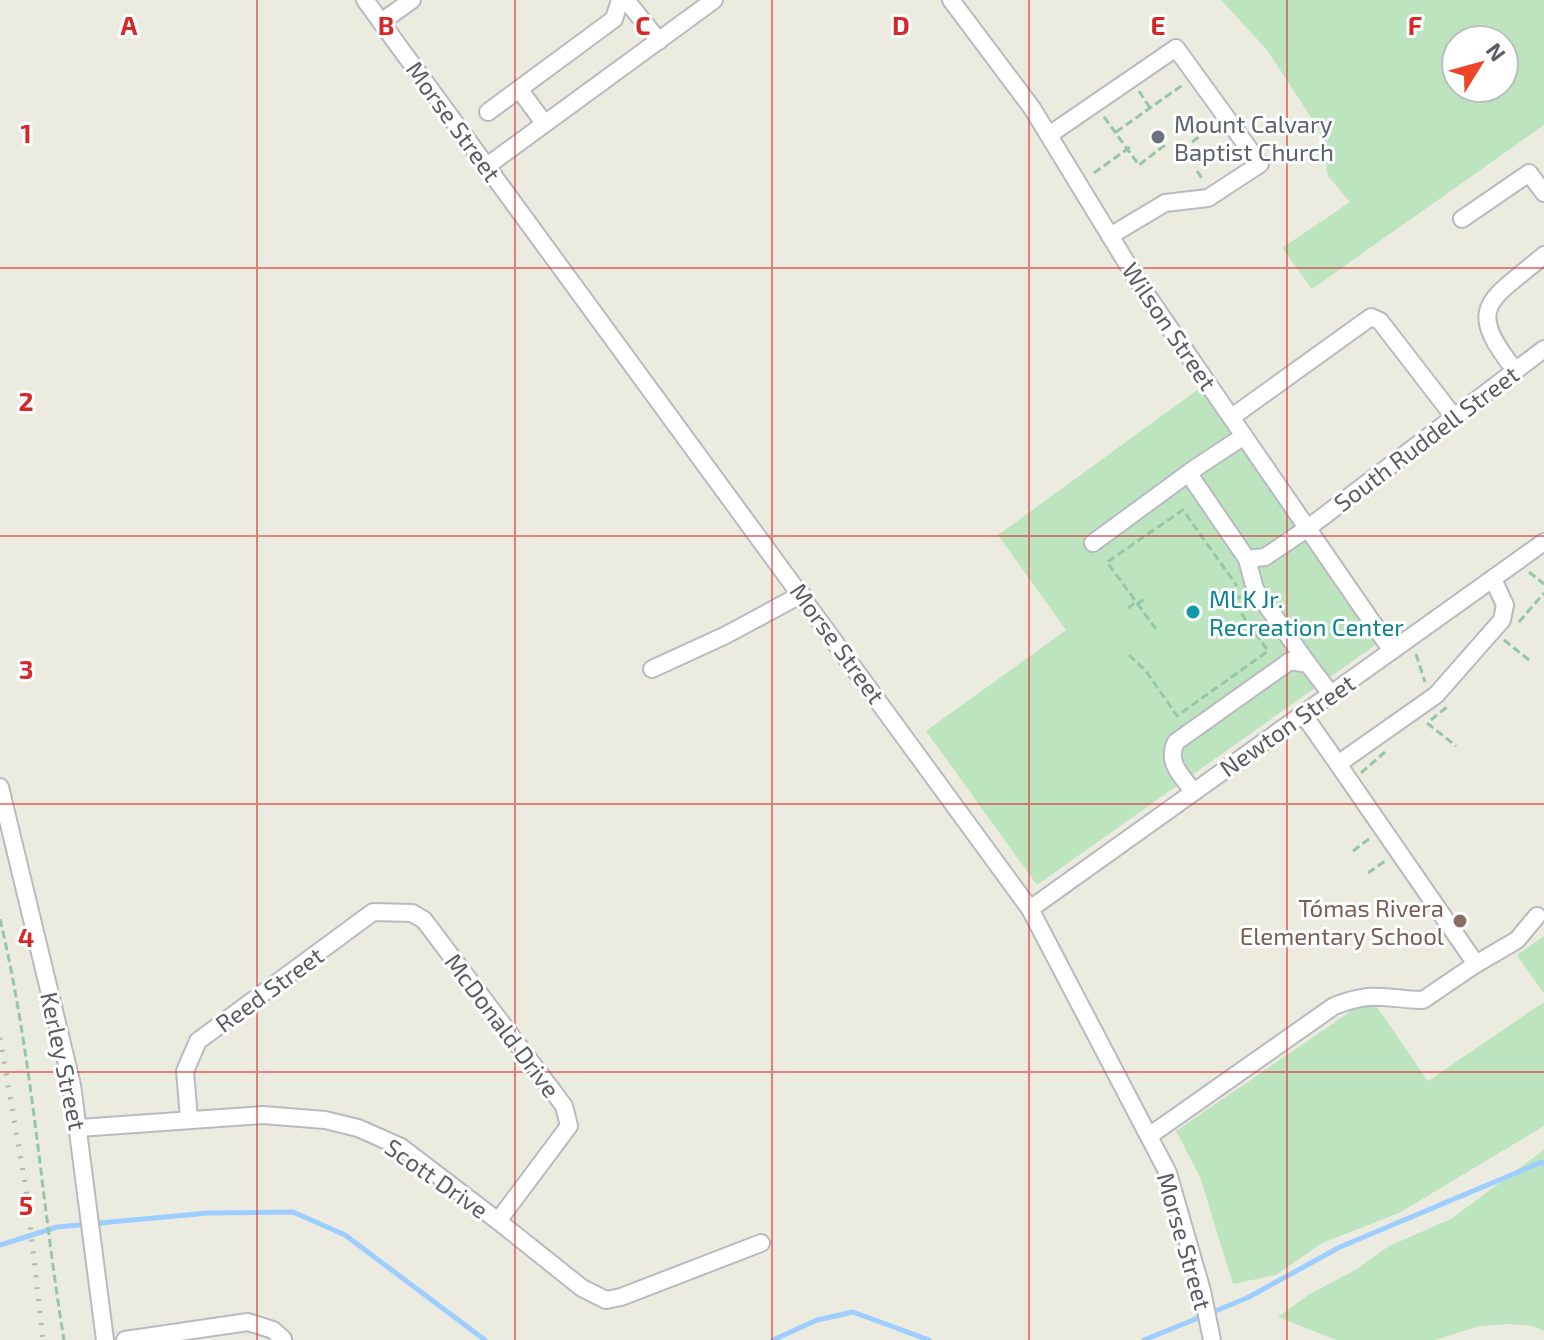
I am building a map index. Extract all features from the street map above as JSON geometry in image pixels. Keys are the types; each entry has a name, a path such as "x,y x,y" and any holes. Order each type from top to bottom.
{"street":[{"name":"Morse Street","path":"365,0 1030,909 1168,1173 1202,1291 1212,1340"},
{"path":"488,112 614,19 620,0"},
{"path":"626,0 659,41"},
{"path":"487,166 714,0"},
{"name":"Wilson Street","path":"951,0 1032,108 1142,288 1392,651"},
{"path":"381,22 408,1"},
{"path":"1049,135 1176,48 1260,164 1208,198 1165,203 1110,236"},
{"path":"519,89 544,123"},
{"path":"1462,219 1544,163"},
{"path":"1529,173 1544,193"},
{"path":"1515,370 1497,348 1485,324 1490,302 1544,255"},
{"path":"1232,417 1371,317 1380,321 1454,417"},
{"name":"South Ruddell Street","path":"1247,559 1265,557 1308,528 1544,349"},
{"path":"1093,543 1244,436"},
{"path":"1194,469 1191,477 1196,487 1247,559 1255,589 1331,694"},
{"name":"Newton Street","path":"1030,909 1544,542"},
{"path":"1338,764 1436,695 1502,620 1505,605 1493,579"},
{"path":"652,669 726,635 802,594"},
{"path":"1193,791 1173,764 1171,751 1176,742 1290,661 1308,664"},
{"path":"1303,714 1476,964"},
{"name":"Kerley Street","path":"0,787 72,1085 105,1340"},
{"name":"Reed Street","path":"189,1119 185,1071 198,1041 373,912 412,913"},
{"name":"McDonald Drive","path":"412,913 424,920 564,1106 569,1126 498,1221"},
{"path":"1149,1136 1334,1006 1359,996 1423,1000 1517,940 1537,916"},
{"name":"Scott Drive","path":"79,1128 189,1119 284,1116 325,1120 358,1128 401,1147 582,1288 606,1300 761,1243"},
{"path":"125,1340 248,1322 273,1330 283,1339"}],"path":[{"path":"1116,132 1196,75"},
{"path":"1131,79 1150,108"},
{"path":"1095,104 1139,165 1165,145"},
{"path":"1192,142 1226,118"},
{"path":"1094,173 1133,145"},
{"path":"1129,655 1146,671 1177,716 1268,651 1238,609 1248,601 1244,594 1183,510 1107,562 1156,629"},
{"path":"1529,572 1544,584"},
{"path":"1498,647 1544,593"},
{"path":"1228,606 1244,594"},
{"path":"1128,608 1146,598"},
{"path":"1519,622 1520,610"},
{"path":"1504,640 1529,660"},
{"path":"1415,650 1425,682"},
{"path":"1453,700 1427,723 1456,746"},
{"path":"1358,775 1391,746"},
{"path":"1353,851 1371,838"},
{"path":"1368,873 1387,859"},
{"path":"0,919 30,1076 64,1340"}],"green space":[{"path":"1221,0 1544,0 1544,125 1312,289 1282,248 1350,202 1328,176 1320,131 1267,50"},
{"path":"1200,388 1377,644 1037,885 926,731 1066,630 998,535"},
{"path":"1544,936 1544,994 1517,955"},
{"path":"1544,1002 1544,1126 1399,1213 1322,1243 1276,1275 1233,1284 1200,1177 1176,1131 1357,1007 1375,1004 1428,1081"},
{"path":"1544,1150 1544,1331 1533,1326 1509,1324 1480,1326 1435,1340 1336,1340 1278,1317 1389,1246 1451,1219"}],"waterway":[{"path":"1144,1340 1247,1298 1340,1247 1542,1162 1544,1164"},
{"path":"0,1245 57,1227 208,1213 293,1212 345,1235 485,1340"},
{"path":"773,1340 817,1320 853,1312 929,1340"}],"railway":[{"path":"0,1038 26,1189 43,1340"}],"place":[{"name":"Mount Calvary Baptist Church","path":"1158,137"},
{"name":"MLK Jr. Recreation Center","path":"1193,612"},
{"name":"Tómas Rivera Elementary School","path":"1460,921"}]}
